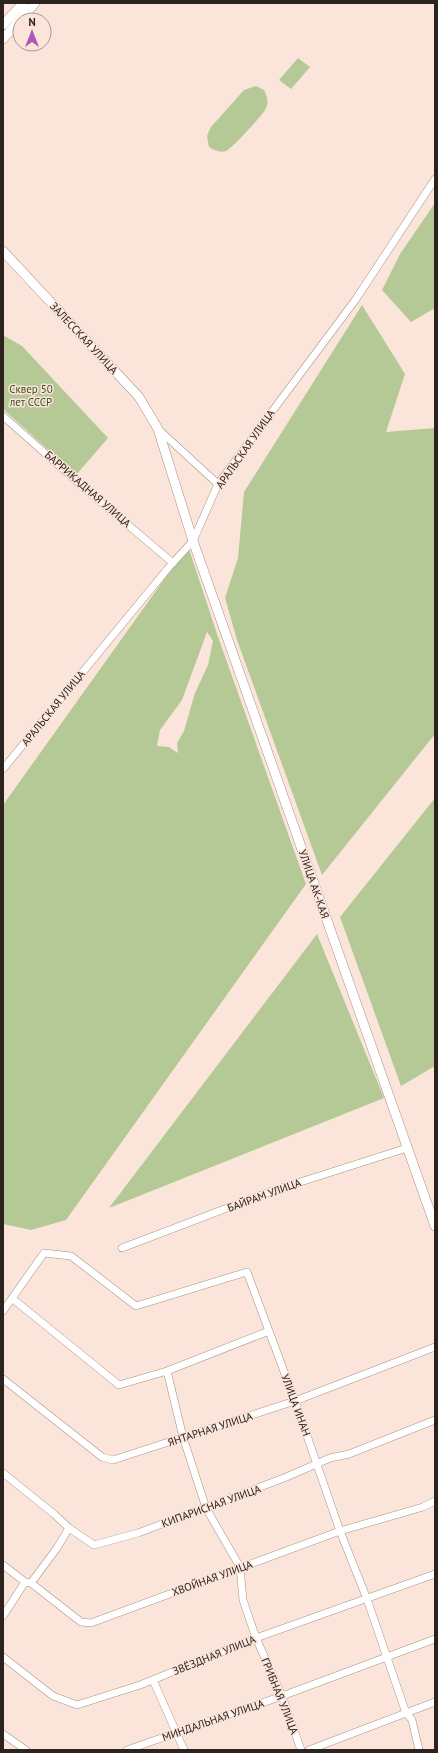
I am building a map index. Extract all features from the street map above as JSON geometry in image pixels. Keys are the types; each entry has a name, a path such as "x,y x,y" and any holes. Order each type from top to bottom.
{"main road":[{"path":"3,25 23,3"},
{"path":"3,39 35,3"},
{"name":"ЗАЛЕССКАЯ УЛИЦА","path":"3,251 139,397 158,429 193,541"},
{"name":"УЛИЦА АК-КАЯ","path":"193,541 435,1226"}],"street":[{"name":"АРАЛЬСКАЯ УЛИЦА","path":"3,769 173,562 193,541 218,484 356,299 435,179"},
{"name":"БАРРИКАДНАЯ УЛИЦА","path":"3,416 82,486 173,562"},
{"name":"ЗАЛЕССКАЯ УЛИЦА","path":"158,429 218,484"},
{"name":"БАЙРАМ УЛИЦА","path":"122,1248 272,1191 407,1148"},
{"name":"УЛИЦА ИНАН","path":"13,1299 44,1253 71,1256 136,1306 247,1272 295,1401 340,1531 367,1599 406,1713 412,1720 419,1750"},
{"path":"3,1311 13,1299 119,1385 167,1371 269,1332"},
{"name":"ЯНТАРНАЯ УЛИЦА","path":"3,1379 102,1457 113,1460 295,1401 435,1347"},
{"name":"ГРИБНАЯ УЛИЦА","path":"167,1371 183,1437 206,1508 240,1568 243,1600 256,1638 282,1696 302,1750"},
{"name":"КИПАРИСНАЯ УЛИЦА","path":"3,1473 69,1528 94,1545 138,1533 317,1465 330,1458 349,1454 435,1420"},
{"name":"ХВОЙНАЯ УЛИЦА","path":"3,1565 81,1622 90,1623 340,1531 435,1501"},
{"path":"3,1616 28,1582 57,1548 69,1528"},
{"name":"ЗВЁЗДНАЯ УЛИЦА","path":"3,1656 52,1696 77,1705 152,1680 256,1638 435,1574"},
{"name":"МИНДАЛЬНАЯ УЛИЦА","path":"127,1750 282,1696 435,1639"},
{"path":"152,1680 184,1750"},
{"path":"309,1750 435,1702"},
{"path":"3,1734 26,1750"}],"green space":[{"path":"298,58 310,67 291,89 279,80"},
{"path":"256,86 264,90 267,97 267,104 264,111 241,138 226,151 219,151 209,147 207,136 211,127 244,90"},
{"path":"435,203 435,308 411,322 382,290 400,254"},
{"path":"362,305 405,374 386,432 435,428 435,734 322,875 237,640 225,598 238,558 244,492"},
{"name":"Сквер 50 лет СССР","path":"3,335 22,346 108,438 76,475 3,409"},
{"path":"188,546 217,634 306,884 66,1220 31,1230 3,1224 3,805","holes":["207,632 213,641 208,665 195,693 184,731 177,743 178,753 169,747 157,746 160,730 182,700"]},
{"path":"435,798 435,1066 401,1086 340,917"},
{"path":"317,934 384,1098 109,1208"}]}
